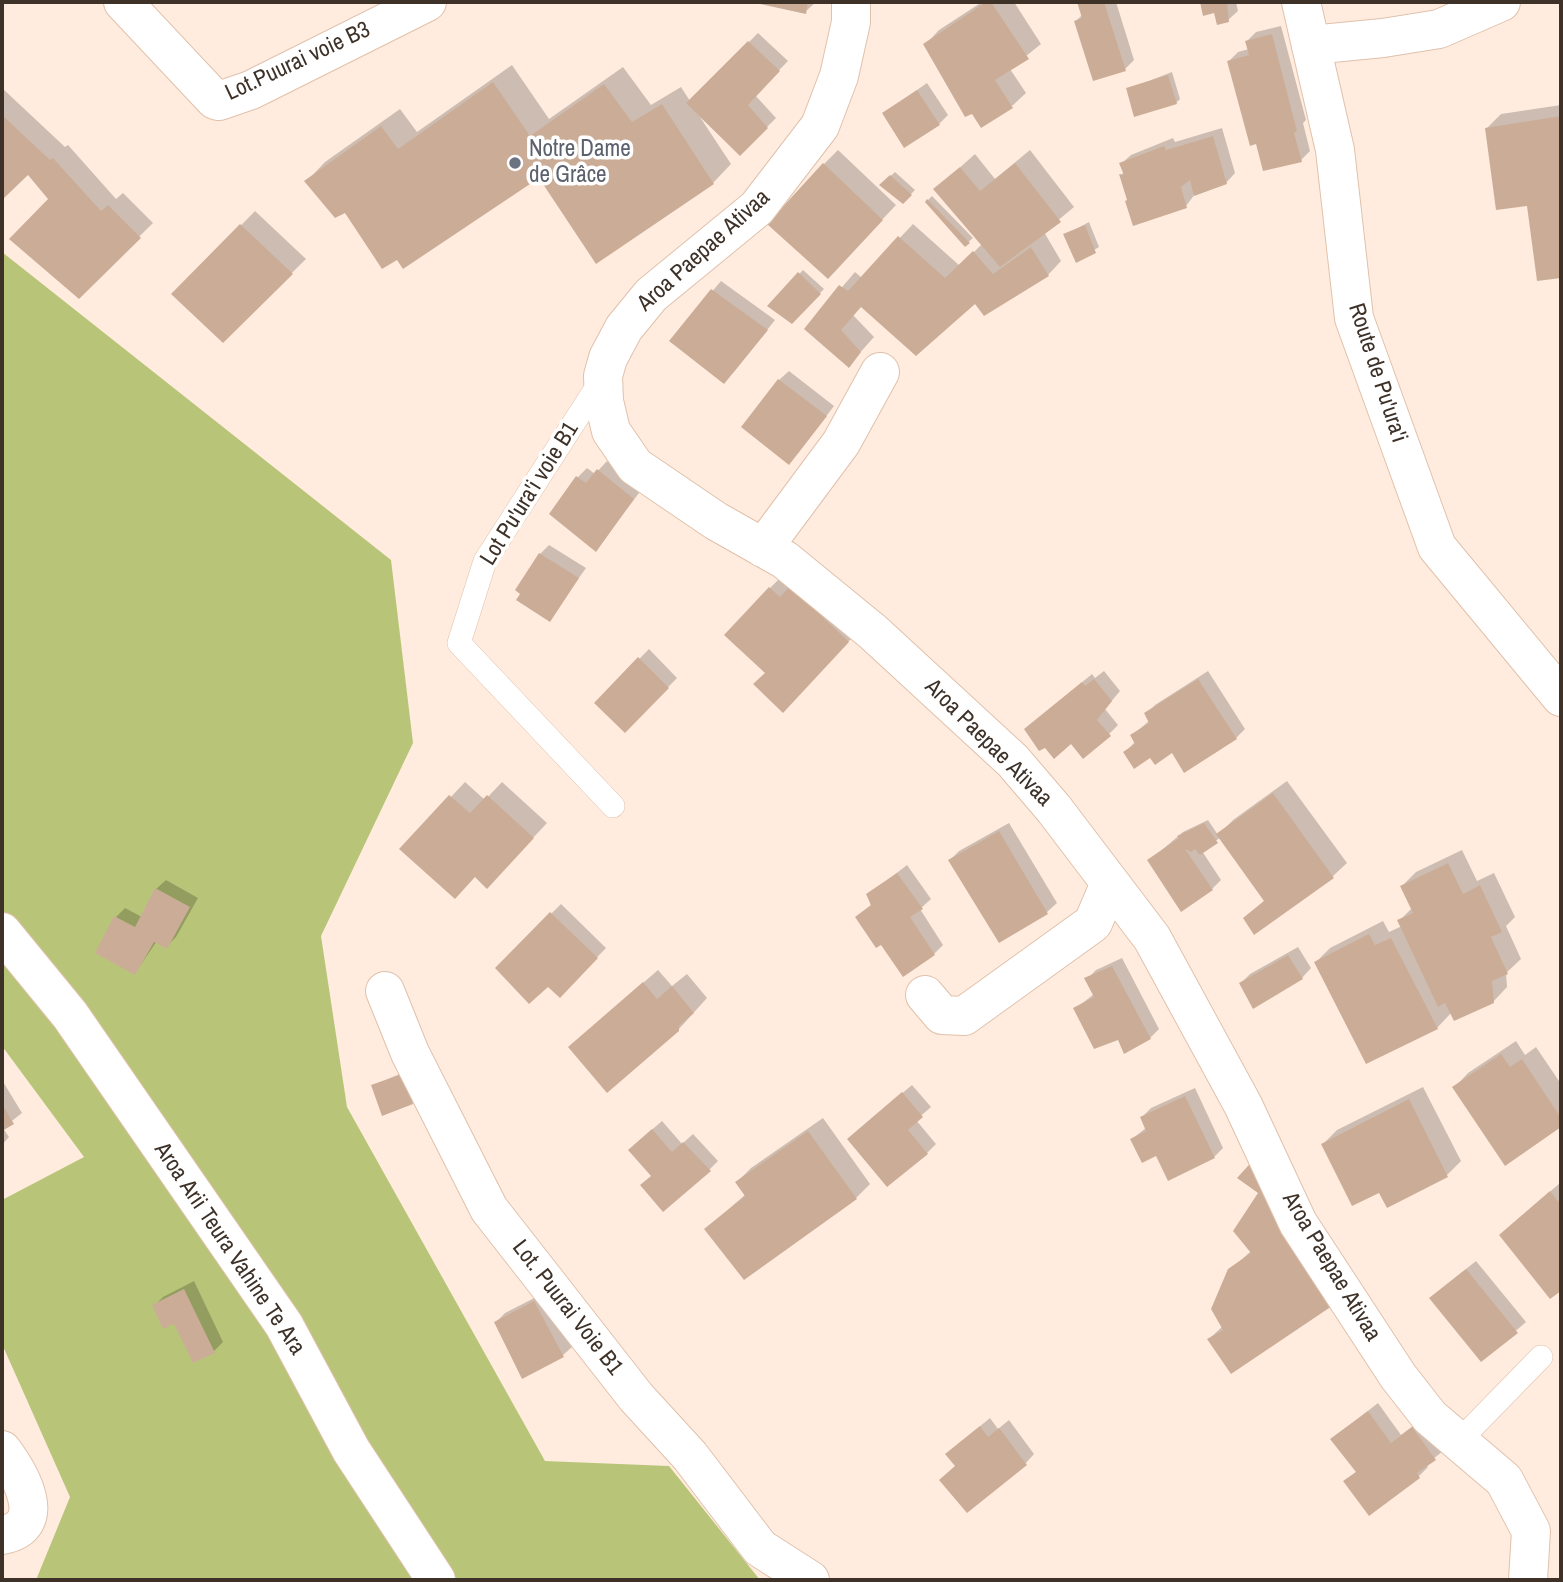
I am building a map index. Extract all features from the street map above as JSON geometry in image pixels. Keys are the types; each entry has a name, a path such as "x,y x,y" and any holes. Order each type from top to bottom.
{"street":[{"name":"Lot.Puurai voie B3","path":"123,2 219,101 251,90 427,2"},
{"name":"Aroa Paepae Ativaa","path":"851,2 851,22 839,76 820,126 757,208 650,295 624,328 608,358 603,376 604,401 611,431 635,466 677,497 785,559 873,632 1013,761 1152,938 1184,992 1243,1105 1298,1223 1398,1376 1430,1417 1504,1480 1531,1531 1528,1580"},
{"name":"Route de Pu'ura'i","path":"1301,2 1335,150 1354,318 1437,548 1561,697"},
{"path":"1311,45 1439,29 1501,2"},
{"path":"763,548 841,443 880,372"},
{"path":"925,995 942,1015 964,1016 1093,923 1110,883"},
{"name":"Aroa Arii Teura Vahine Te Ara","path":"2,932 71,1015 284,1325 351,1450 436,1580"},
{"name":"Lot. Puurai Voie B1","path":"385,991 410,1053 489,1209 636,1396 690,1456 760,1548 810,1580"},
{"path":"2,1450 20,1474 26,1491 27,1517 19,1529 2,1535"}],"lane":[{"name":"Lot Pu'ura'i voie B1","path":"603,376 485,561 459,643 613,806"},
{"path":"1459,1441 1541,1357"}],"green space":[{"path":"2,252 391,560 413,743 321,936 347,1107 545,1461 669,1466 760,1580 36,1580 70,1497 2,1344 2,1200 84,1157 2,1046"}],"building":[{"path":"751,2 808,2 806,14"},
{"path":"986,2 991,2 1029,59 995,80 1013,108 981,128 972,114 965,117 923,44"},
{"path":"1077,2 1104,2 1126,71 1093,81 1074,21 1082,18"},
{"path":"1200,2 1235,2 1227,5 1229,22 1217,25 1214,13 1203,16"},
{"path":"1272,34 1297,131 1294,133 1302,162 1263,171 1256,144 1250,146 1227,61 1249,55 1245,41"},
{"path":"748,41 780,71 748,105 768,128 740,156 686,103"},
{"path":"1168,75 1177,104 1134,117 1126,88"},
{"name":"Notre Dame de Grâce","path":"493,82 530,136 604,84 632,122 662,104 714,184 596,264 539,178 403,269 397,260 382,269 345,213 335,218 304,181 381,126 398,149"},
{"path":"917,90 940,125 904,148 882,113"},
{"path":"2,115 50,160 53,158 101,211 108,205 141,238 79,299 9,239 48,199 28,175 2,200"},
{"path":"1561,116 1561,278 1537,281 1527,206 1496,210 1485,128"},
{"path":"1213,136 1227,184 1194,196 1190,180 1181,187 1187,208 1133,226 1119,174 1124,175 1119,163 1164,146 1166,150"},
{"path":"823,163 883,220 828,279 767,224"},
{"path":"1015,163 1061,222 1000,267 933,189 960,167 980,191"},
{"path":"890,175 912,195 903,204 879,185"},
{"path":"927,199 970,243 965,247 925,202"},
{"path":"240,224 293,274 223,343 171,294"},
{"path":"1085,225 1096,253 1076,263 1063,234"},
{"path":"898,236 945,278 973,251 993,274 1031,247 1049,276 984,316 975,304 916,356 861,307 841,330 861,352 849,368 804,329 839,285 848,291"},
{"path":"798,272 821,294 792,324 767,306"},
{"path":"711,289 768,330 724,384 669,341"},
{"path":"778,379 827,416 789,465 741,427"},
{"path":"597,469 634,499 596,552 549,514 576,476 586,483"},
{"path":"539,553 579,578 550,622 516,600 520,594 515,590"},
{"path":"790,586 849,642 783,713 753,684 765,673 724,635 769,587 780,597"},
{"path":"638,657 669,688 625,733 594,703"},
{"path":"1094,679 1112,701 1097,720 1111,736 1083,759 1071,744 1054,759 1045,748 1039,751 1024,729 1082,682 1085,686"},
{"path":"1198,679 1237,739 1184,773 1172,753 1155,765 1150,758 1134,769 1123,752 1135,744 1130,735 1149,723 1144,713"},
{"path":"1273,793 1334,878 1254,935 1243,918 1264,901 1216,834"},
{"path":"449,795 470,813 487,795 534,838 487,889 475,877 455,899 399,849"},
{"path":"1204,823 1218,843 1200,855 1195,849 1191,852 1185,849 1213,890 1181,912 1147,860 1179,838 1177,836"},
{"path":"999,831 1048,914 999,943 948,860"},
{"path":"1448,863 1463,894 1480,885 1502,932 1491,937 1508,974 1492,981 1494,1003 1454,1021 1445,1003 1438,1007 1397,920 1413,913 1400,886"},
{"path":"897,873 923,909 910,917 935,955 903,977 881,945 876,948 855,917 871,905 866,894"},
{"path":"155,888 190,907 167,949 154,942 135,975 95,953 114,916 135,927"},
{"path":"550,912 598,958 560,998 548,987 529,1004 495,968"},
{"path":"1369,934 1375,945 1391,938 1438,1029 1366,1064 1314,962"},
{"path":"1288,955 1303,979 1253,1009 1239,983"},
{"path":"1112,966 1151,1039 1124,1054 1118,1040 1094,1049 1073,1008 1094,997 1084,978"},
{"path":"643,982 657,999 672,986 694,1013 679,1026 679,1031 607,1093 568,1047"},
{"path":"1501,1054 1510,1067 1522,1059 1561,1118 1561,1127 1505,1166 1452,1087"},
{"path":"403,1074 413,1104 382,1116 371,1085"},
{"path":"902,1092 923,1117 908,1130 928,1154 887,1187 847,1139"},
{"path":"1185,1096 1215,1158 1168,1181 1156,1156 1142,1163 1130,1139 1146,1131 1140,1117"},
{"path":"1409,1099 1448,1177 1387,1208 1379,1193 1352,1206 1321,1144"},
{"path":"2,1104 14,1124 2,1131"},
{"path":"652,1129 672,1152 683,1142 711,1171 663,1212 640,1185 651,1176 628,1150"},
{"path":"808,1131 857,1199 744,1280 704,1229 745,1196 735,1182"},
{"path":"1257,1156 1338,1302 1231,1374 1207,1339 1223,1330 1211,1309 1228,1269 1251,1253 1233,1231 1258,1193 1237,1178"},
{"path":"1550,1191 1561,1205 1561,1291 1550,1299 1499,1235"},
{"path":"1466,1269 1518,1333 1481,1362 1429,1298"},
{"path":"184,1289 215,1353 193,1363 174,1324 163,1329 152,1305"},
{"path":"534,1301 564,1357 522,1379 494,1322"},
{"path":"1368,1411 1391,1443 1412,1427 1436,1460 1417,1473 1420,1478 1369,1516 1343,1481 1356,1472 1330,1439"},
{"path":"980,1426 988,1437 999,1428 1027,1465 967,1513 939,1480 955,1466 945,1454"}],"place":[{"name":"Notre Dame de Grâce","path":"515,163"}]}
